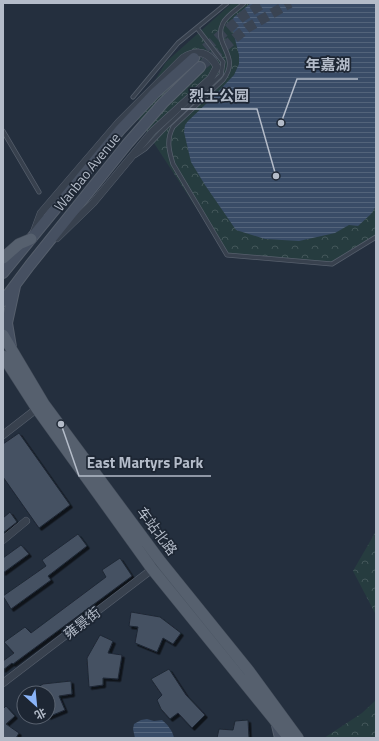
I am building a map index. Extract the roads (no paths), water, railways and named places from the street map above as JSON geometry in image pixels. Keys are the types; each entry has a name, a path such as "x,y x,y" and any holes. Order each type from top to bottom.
{"main road":[{"name":"Wanbao Avenue","path":"3,273 120,130 155,93 194,58"},
{"name":"Wanbao Avenue","path":"3,301 128,143 163,103 200,67"},
{"path":"3,258 19,244 32,238"},
{"path":"7,354 7,323 15,284"},
{"name":"车站北路","path":"3,335 7,354 7,366 40,407 157,566 289,738"},
{"name":"车站北路","path":"7,354 40,407"},
{"name":"车站北路","path":"157,566 250,671 298,738"},
{"path":"276,721 280,738"}],"street":[{"path":"30,265 93,203 152,132 211,78 217,67 207,55 198,52 190,53 183,58 119,122 41,213 32,238"},
{"path":"3,436 40,407"},
{"path":"3,540 26,521"},
{"name":"雍景街","path":"3,683 157,566"}],"lane":[{"path":"133,97 178,43 226,3"},
{"path":"244,3 227,18 223,23 221,30 222,41 230,63 228,73 223,80 173,127 169,133 169,151 173,164 227,255 332,264 376,237"},
{"path":"129,159 145,149 221,75 223,62 197,28"},
{"path":"3,131 39,192"}],"water":[{"path":"251,3 376,3 376,206 371,214 358,226 349,225 335,233 299,241 265,239 236,230 191,162 184,132 185,125 234,75 239,64 239,55 231,23 234,17"},
{"path":"147,719 154,721 162,720 170,728 174,738 135,738 133,729 134,724 141,720"}],"tunnel":[{"path":"194,58 243,16 264,3"},
{"path":"200,67 247,28 290,3"}],"place":[{"name":"年嘉湖","path":"281,123"},
{"name":"烈士公园","path":"276,176"},
{"name":"East Martyrs Park","path":"61,424"}]}
